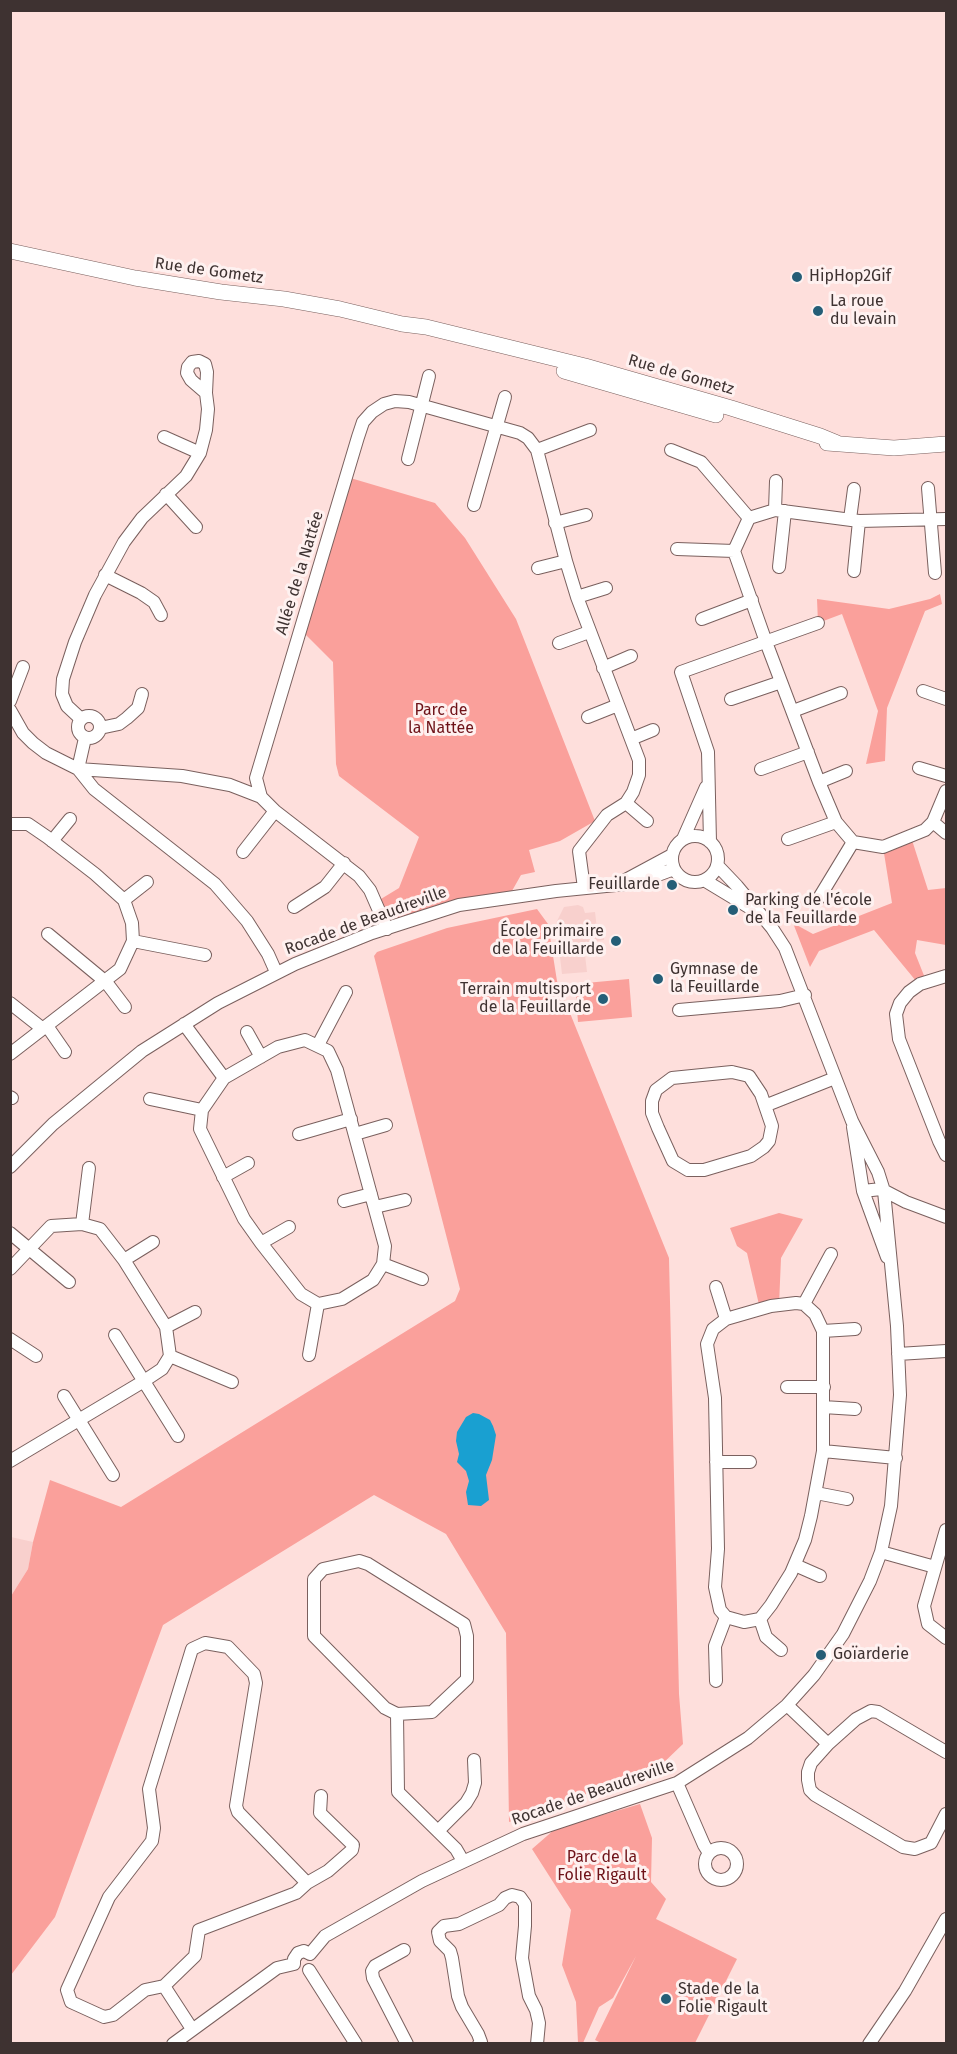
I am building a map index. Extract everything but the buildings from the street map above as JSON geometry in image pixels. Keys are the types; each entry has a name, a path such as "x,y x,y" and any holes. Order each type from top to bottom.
{"main road":[{"name":"Rue de Gometz","path":"10,251 87,269 175,285 306,303 426,327 534,353 670,396 837,443 894,448 946,444"}],"street":[{"path":"408,459 429,376"},
{"path":"81,719 68,706 62,694 63,679 75,642 105,575 124,542 142,518 186,476 200,453 206,430 208,409 206,393"},
{"path":"474,505 505,397"},
{"name":"Allée de la Nattée","path":"261,797 256,778 363,422 384,404 395,401 422,406 520,433 528,438 537,450"},
{"path":"584,888 579,851 607,815 626,803 639,775 639,760 577,597 537,450 590,430"},
{"path":"164,437 200,453"},
{"path":"672,450 701,462 749,518"},
{"path":"776,481 780,510 779,567"},
{"path":"928,488 935,573"},
{"path":"854,489 854,572"},
{"path":"166,494 196,527"},
{"path":"749,518 780,510 854,520 946,519"},
{"path":"555,523 586,515"},
{"path":"749,518 734,551 781,682 836,822 854,842 883,847 925,831 933,822 946,791"},
{"path":"677,549 734,551"},
{"path":"538,568 566,561"},
{"path":"105,575 154,602 161,615"},
{"path":"577,597 606,588"},
{"path":"702,620 752,600"},
{"path":"710,842 708,752 681,672 818,623"},
{"path":"559,642 589,632"},
{"path":"603,668 631,656"},
{"path":"10,701 23,667"},
{"path":"731,699 781,682"},
{"path":"922,690 946,699"},
{"path":"793,711 841,693"},
{"path":"85,738 95,737 100,728 119,724 127,718 138,708 142,694"},
{"path":"588,717 618,705"},
{"path":"13,715 23,733 33,743 46,753 78,769 182,776 230,785 261,797 275,811 359,876 370,890 387,929"},
{"path":"81,719 88,716 95,718 100,728"},
{"path":"81,719 78,730 85,738"},
{"path":"631,739 653,730"},
{"path":"78,769 85,738"},
{"path":"761,770 808,752"},
{"path":"919,768 946,776"},
{"path":"78,769 94,789 215,884 247,921 268,954 276,972"},
{"path":"819,782 846,771"},
{"path":"683,839 707,783"},
{"path":"626,803 647,821"},
{"path":"243,852 275,811"},
{"path":"52,841 70,819"},
{"path":"788,839 836,822"},
{"path":"933,822 946,832"},
{"path":"10,824 28,824 95,874 124,900 132,923 133,941 120,969 106,982 10,1054"},
{"path":"697,836 710,842 717,852 717,865 704,880 698,882 684,879 674,870 672,855 678,843 683,839 697,836"},
{"path":"819,898 854,842"},
{"name":"Rocade de Beaudreville","path":"618,884 672,855"},
{"path":"294,907 325,887 344,863"},
{"name":"Rocade de Beaudreville","path":"310,1954 325,1936 387,1899 463,1861 543,1827 677,1783 748,1738 788,1705 814,1675 843,1634 870,1581 881,1552 891,1506 900,1395 884,1191 879,1172 852,1121 785,948 763,917 717,865"},
{"name":"Rocade de Beaudreville","path":"13,1159 121,1067 184,1024 276,972 327,950 459,905 636,883 674,870"},
{"name":"Rocade de Beaudreville","path":"704,880 763,917"},
{"path":"124,900 147,882"},
{"path":"48,934 106,982 125,1007"},
{"path":"133,941 206,956"},
{"path":"946,976 920,984 909,992 900,1002 896,1014 899,1039 946,1155"},
{"path":"318,1045 346,992"},
{"path":"679,1010 780,1001 805,995"},
{"path":"10,1003 45,1027 65,1052"},
{"path":"184,1024 224,1078"},
{"path":"247,1032 261,1057"},
{"path":"305,1040 318,1045 328,1051 337,1070 385,1246 383,1264 373,1280 342,1299 318,1304 301,1294 244,1219 200,1129 201,1110 224,1078 278,1047 305,1040"},
{"path":"732,1072 749,1076 766,1105 772,1126 771,1135 764,1147 751,1155 696,1171 688,1170 673,1161 652,1113 652,1101 656,1090 672,1078 732,1072"},
{"path":"766,1105 835,1077"},
{"path":"150,1099 201,1110"},
{"path":"299,1134 351,1119"},
{"name":"Rocade de Beaudreville","path":"852,1121 863,1191 891,1267"},
{"path":"355,1134 386,1125"},
{"path":"224,1177 248,1162"},
{"path":"82,1224 90,1168"},
{"path":"863,1191 881,1189 906,1202 946,1217"},
{"path":"344,1201 371,1194"},
{"path":"375,1207 405,1200"},
{"path":"887,1213 897,1204 906,1202"},
{"path":"10,1269 51,1226 82,1224 100,1228 124,1260 166,1327 170,1356 162,1369 11,1463"},
{"path":"261,1243 290,1227"},
{"path":"10,1233 69,1282"},
{"path":"124,1260 153,1242"},
{"path":"804,1304 831,1254"},
{"path":"383,1264 422,1279"},
{"path":"716,1287 726,1319"},
{"path":"309,1355 318,1304"},
{"path":"804,1304 815,1314 823,1331 823,1451 816,1493 805,1540 795,1565 771,1605 760,1618 744,1622 726,1617 720,1610 716,1587 715,1398 707,1344 713,1329 726,1319 771,1306 804,1304"},
{"path":"166,1327 195,1312"},
{"path":"823,1331 855,1329"},
{"path":"115,1335 178,1436"},
{"path":"10,1339 36,1356"},
{"path":"898,1354 946,1351"},
{"path":"170,1356 232,1382"},
{"path":"787,1387 824,1387"},
{"path":"64,1396 112,1475"},
{"path":"823,1407 855,1409"},
{"path":"823,1451 896,1458"},
{"path":"716,1462 750,1462"},
{"path":"816,1493 847,1499"},
{"path":"946,1530 924,1606 928,1624 946,1638"},
{"path":"881,1552 935,1567"},
{"path":"358,1561 368,1564 464,1624 467,1636 467,1679 432,1712 397,1714 385,1708 314,1636 314,1579 323,1569 358,1561"},
{"path":"795,1565 820,1576"},
{"path":"716,1681 716,1646 726,1617"},
{"path":"760,1618 766,1636 781,1650"},
{"path":"307,1883 238,1812 236,1806 256,1683 254,1674 228,1647 205,1643 192,1649 148,1789 154,1828 153,1840 109,1897 67,1990 71,2001 104,2017 113,2015 145,1990 164,1986 195,1956 199,1930 296,1893 307,1883 328,1871 352,1850 353,1845 320,1813 321,1796"},
{"path":"788,1705 828,1744"},
{"path":"946,1752 878,1712 871,1711 856,1719 828,1744 811,1763 808,1772 810,1790 903,1847 915,1850 931,1843 946,1814"},
{"path":"397,1714 398,1792 456,1849 463,1861"},
{"path":"438,1831 466,1803 472,1793 475,1783 474,1760"},
{"path":"677,1783 709,1853"},
{"path":"481,2043 462,2007 450,1951 440,1941 438,1932 444,1926 459,1924 499,1905 512,1894 520,1897 525,1904 522,1958 528,1996 536,2010 539,2024 537,2043"},
{"path":"869,2043 905,1991 946,1919"},
{"path":"404,1950 375,1966 372,1971 373,1978 406,2043"},
{"path":"294,1964 298,1953 304,1951 310,1954 314,1962 309,1970"},
{"path":"294,1964 301,1971 309,1970"},
{"path":"172,2043 277,1968 294,1964"},
{"path":"309,1970 356,2043"},
{"path":"164,1986 192,2029"}],"shaded area":[{"path":"578,905 583,907 585,913 595,912 597,929 603,929 604,940 588,942 588,950 594,950 594,953 585,955 587,972 562,974 556,923 564,907"},
{"path":"11,1537 33,1542 28,1569 11,1596"}],"green space":[{"name":"Parc de la Nattée","path":"347,477 435,503 465,538 516,619 595,821 560,841 529,850 535,872 521,875 508,898 387,929 376,902 399,888 419,837 339,776 336,764 333,662 300,629"},
{"path":"940,594 942,604 925,611 887,708 885,761 866,764 878,711 842,614 818,623 817,599 889,609 930,599"},
{"path":"911,837 928,890 946,888 946,945 917,940 915,953 925,978 916,981 874,930 819,951 810,967 793,923 813,934 892,903 883,847"},
{"path":"537,909 548,924 557,981 669,1258 679,1694 683,1744 658,1768 509,1822 506,1633 446,1534 374,1495 163,1625 55,1917 11,1975 11,1596 28,1569 50,1480 121,1507 455,1301 460,1289 374,956 377,952 447,928"},
{"name":"Terrain multisport de la Feuillarde","path":"629,979 632,1017 578,1022 575,984"},
{"path":"779,1213 803,1219 781,1258 779,1305 760,1309 747,1253 737,1246 730,1228"},
{"name":"Parc de la Folie Rigault","path":"640,1804 652,1838 651,1882 666,1899 656,1919 737,1959 695,2043 603,2044 595,2040 636,1956 613,1998 599,2007 583,2043 578,2043 576,2002 562,1965 571,1910 532,1849 555,1829"}],"water":[{"path":"473,1413 490,1420 496,1435 492,1460 486,1475 489,1500 481,1506 468,1505 466,1492 469,1481 466,1471 457,1462 459,1454 456,1441 457,1432 466,1417"}],"place":[{"name":"HipHop2Gif","path":"797,277"},
{"name":"La roue du levain","path":"818,311"},
{"name":"Feuillarde","path":"672,885"},
{"name":"Parking de l'école de la Feuillarde","path":"733,910"},
{"name":"École primaire de la Feuillarde","path":"616,941"},
{"name":"Gymnase de la Feuillarde","path":"658,979"},
{"name":"Terrain multisport de la Feuillarde","path":"603,999"},
{"name":"Goïarderie","path":"821,1655"},
{"name":"Stade de la Folie Rigault","path":"666,1999"}]}
